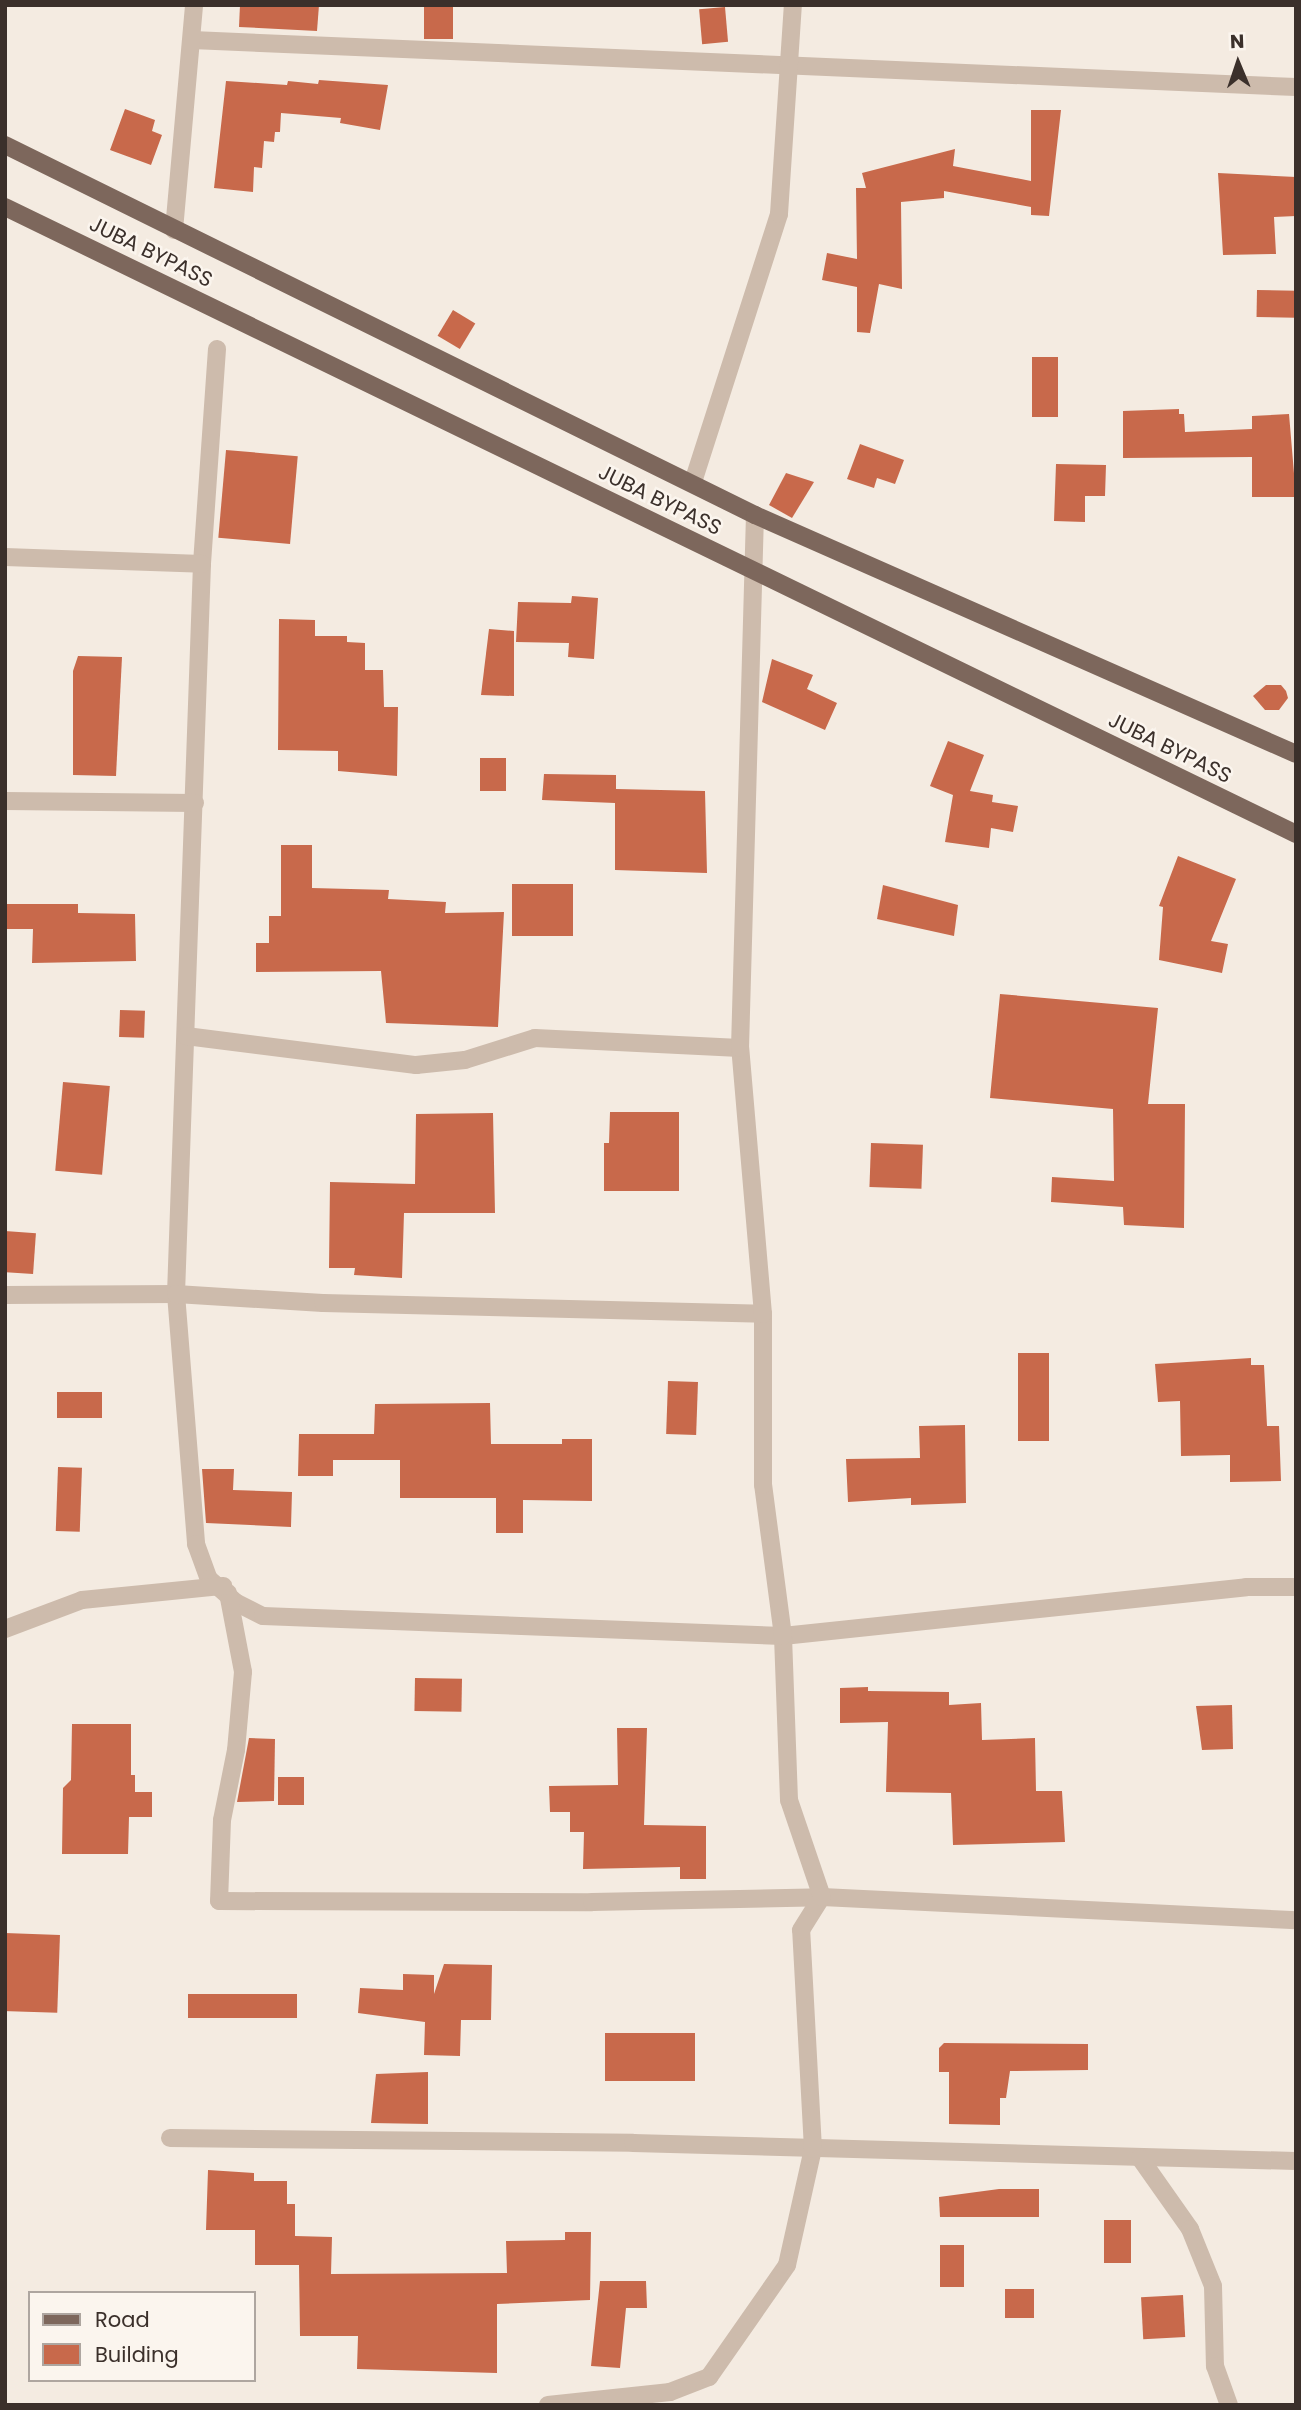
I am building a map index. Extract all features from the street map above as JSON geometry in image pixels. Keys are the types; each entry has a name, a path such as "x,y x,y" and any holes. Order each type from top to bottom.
{"main road":[{"name":"JUBA BYPASS","path":"5,145 755,515 1296,754"},
{"name":"JUBA BYPASS","path":"5,207 1296,834"}],"street":[{"path":"174,230 194,5"},
{"path":"692,482 779,214 793,5"},
{"path":"192,40 1296,87"},
{"path":"217,349 202,564 176,1294 196,1544 209,1579 235,1602 263,1616 783,1636 1206,1590 1296,1587"},
{"path":"755,515 740,1048 763,1314 763,1485 783,1636 789,1800 822,1897"},
{"path":"5,557 202,564"},
{"path":"5,801 195,803"},
{"path":"186,1036 416,1065 465,1060 535,1038 740,1048"},
{"path":"5,1295 176,1294 323,1303 763,1314"},
{"path":"196,1544 226,1586 243,1672 236,1750 222,1821 219,1901 592,1902 822,1897 1296,1920"},
{"path":"5,1629 82,1600 226,1586"},
{"path":"548,2405 670,2392 709,2377 787,2265 813,2149 801,1930 822,1897"},
{"path":"170,2138 813,2149 1296,2161"},
{"path":"1140,2158 1190,2230 1213,2286 1215,2366 1230,2405"}],"building":[{"path":"240,5 319,5 317,31 239,27"},
{"path":"424,7 453,7 453,39 424,39"},
{"path":"725,7 728,42 702,44 699,9"},
{"path":"319,80 388,85 380,130 340,123 341,118 281,113 280,132 275,132 274,142 264,141 262,168 254,167 253,192 214,188 226,81 287,85 288,81 318,84"},
{"path":"125,109 155,120 152,131 162,135 151,165 110,150"},
{"path":"1031,110 1061,110 1049,216 1031,215 1031,207 944,191 944,198 901,202 902,289 879,284 870,333 857,332 857,287 822,280 827,253 857,259 856,188 866,188 862,173 955,149 953,166 1031,181"},
{"path":"1218,173 1296,177 1296,216 1274,217 1276,254 1223,255"},
{"path":"1257,290 1296,291 1296,318 1257,317"},
{"path":"453,310 475,323 460,349 438,336"},
{"path":"1032,357 1058,357 1058,417 1032,417"},
{"path":"1179,409 1179,414 1184,414 1185,432 1252,429 1252,416 1289,414 1296,497 1252,497 1252,457 1123,458 1123,411"},
{"path":"860,444 904,460 895,484 877,478 874,488 847,479"},
{"path":"226,450 298,456 290,544 218,538"},
{"path":"1056,464 1106,465 1105,496 1085,496 1085,522 1054,521"},
{"path":"786,473 814,482 792,518 769,505"},
{"path":"572,596 598,598 594,659 568,657 569,643 516,642 518,602 571,603"},
{"path":"279,619 315,620 315,636 347,636 347,642 365,643 365,670 383,670 384,707 398,707 397,776 338,771 338,751 278,750"},
{"path":"489,629 514,631 514,696 481,695"},
{"path":"78,656 122,657 116,776 73,775 73,671"},
{"path":"772,659 813,675 807,689 837,703 825,730 762,702"},
{"path":"1266,685 1281,685 1286,691 1288,698 1279,710 1265,710 1253,696"},
{"path":"948,741 984,755 970,791 993,795 992,802 1018,806 1013,832 991,828 989,848 945,842 953,795 930,786"},
{"path":"480,758 506,758 506,791 480,791"},
{"path":"544,774 616,775 616,789 705,791 707,873 615,870 615,803 542,800"},
{"path":"281,845 312,845 312,888 389,890 388,899 446,902 445,913 504,912 498,1027 386,1023 381,971 256,972 256,943 269,943 269,916 281,916"},
{"path":"1178,856 1236,879 1211,941 1228,944 1222,973 1159,960 1163,907 1159,906"},
{"path":"512,884 573,884 573,936 512,936"},
{"path":"883,885 958,905 954,936 877,919"},
{"path":"5,904 78,904 78,913 135,914 136,961 32,963 33,929 5,929"},
{"path":"1000,994 1158,1008 1148,1104 1185,1104 1184,1228 1124,1225 1123,1207 1051,1202 1052,1177 1114,1181 1113,1109 990,1098"},
{"path":"120,1010 145,1011 144,1038 119,1037"},
{"path":"63,1082 110,1086 102,1175 55,1171"},
{"path":"610,1112 679,1112 679,1191 604,1191 604,1143 609,1143"},
{"path":"493,1113 495,1213 404,1213 402,1278 354,1275 355,1268 329,1268 330,1182 415,1184 416,1114"},
{"path":"871,1143 923,1145 921,1189 869,1187"},
{"path":"5,1231 36,1233 33,1274 5,1272"},
{"path":"1018,1353 1049,1353 1049,1441 1018,1441"},
{"path":"1251,1358 1251,1365 1264,1365 1267,1426 1279,1426 1281,1481 1230,1482 1230,1455 1181,1456 1180,1401 1158,1402 1155,1364"},
{"path":"668,1381 698,1382 696,1435 666,1434"},
{"path":"57,1392 102,1392 102,1418 57,1418"},
{"path":"490,1403 491,1444 562,1444 562,1439 592,1439 592,1501 523,1500 523,1533 496,1533 496,1498 400,1498 400,1460 333,1460 333,1476 298,1476 299,1434 374,1434 375,1404"},
{"path":"965,1425 966,1503 911,1505 911,1498 848,1502 846,1459 920,1458 919,1426"},
{"path":"58,1467 82,1468 80,1532 56,1531"},
{"path":"202,1469 234,1469 233,1490 292,1492 291,1527 206,1523"},
{"path":"415,1678 462,1679 461,1712 414,1711"},
{"path":"868,1687 868,1691 949,1692 949,1705 981,1703 982,1740 1035,1738 1036,1791 1062,1791 1065,1842 953,1845 951,1793 886,1792 888,1722 840,1723 840,1688"},
{"path":"1232,1705 1233,1749 1202,1750 1196,1706"},
{"path":"72,1724 131,1724 131,1775 135,1775 135,1792 152,1792 152,1817 129,1817 128,1854 62,1854 63,1788 71,1780"},
{"path":"617,1728 647,1728 644,1825 706,1826 706,1879 680,1879 680,1867 583,1869 584,1832 570,1832 570,1812 550,1812 549,1786 618,1785"},
{"path":"249,1738 275,1739 274,1801 237,1802"},
{"path":"278,1777 304,1777 304,1805 278,1805"},
{"path":"5,1933 60,1935 57,2013 5,2011"},
{"path":"444,1964 492,1965 491,2020 461,2020 460,2056 424,2055 425,2022 358,2013 360,1988 403,1990 403,1974 434,1975 434,1994"},
{"path":"188,1994 297,1994 297,2018 188,2018"},
{"path":"605,2033 695,2033 695,2081 605,2081"},
{"path":"944,2043 1088,2044 1088,2070 1010,2071 1006,2098 1000,2098 1000,2125 949,2124 949,2072 939,2072 939,2048"},
{"path":"428,2072 428,2124 371,2123 376,2074"},
{"path":"208,2170 254,2173 254,2181 287,2181 287,2204 295,2204 295,2236 332,2237 331,2274 507,2273 506,2241 565,2240 565,2232 591,2232 590,2300 497,2304 497,2373 357,2369 358,2336 300,2336 299,2265 255,2265 255,2230 206,2230"},
{"path":"999,2189 1039,2189 1039,2217 940,2217 939,2197"},
{"path":"1104,2220 1131,2220 1131,2263 1104,2263"},
{"path":"940,2245 964,2245 964,2287 940,2287"},
{"path":"600,2281 646,2281 647,2308 626,2308 620,2368 591,2366"},
{"path":"1005,2289 1034,2289 1034,2318 1005,2318"},
{"path":"1183,2295 1185,2337 1143,2339 1141,2297"}]}
